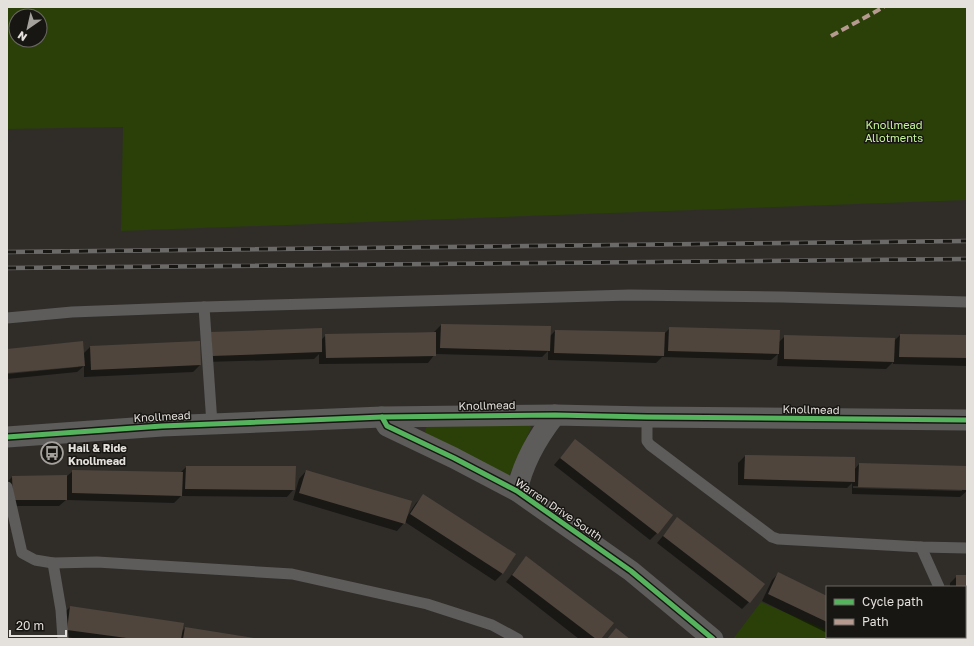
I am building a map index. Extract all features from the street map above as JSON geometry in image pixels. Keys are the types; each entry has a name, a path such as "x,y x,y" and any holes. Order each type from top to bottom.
{"street":[{"name":"Knollmead","path":"7,437 162,426 382,417 555,415 967,420"},
{"path":"517,491 520,475 527,458 543,430 555,415"},
{"name":"Warren Drive South","path":"382,417 388,426 517,491 631,571 713,639"}],"lane":[{"path":"7,318 72,312 204,307 630,295 967,302"},
{"path":"204,307 212,424"},
{"path":"647,417 647,441 650,445 772,537 778,539 967,548"},
{"path":"7,487 22,553 35,560 53,563 97,562 292,574 427,604 492,625 518,639"},
{"path":"921,547 939,586"},
{"path":"53,563 61,610 63,639"}],"green space":[{"name":"Knollmead Allotments","path":"7,7 967,7 967,200 121,231 123,127 7,129"},
{"path":"530,425 531,428 508,478 427,434 425,431 427,426"},
{"path":"761,602 826,630 826,638 849,639 733,639"}],"building":[{"path":"441,324 551,326 550,351 440,348"},
{"path":"669,327 780,330 779,354 668,351"},
{"path":"322,328 322,352 212,356 211,332"},
{"path":"555,330 665,332 664,356 554,353"},
{"path":"436,332 436,356 326,358 325,334"},
{"path":"900,334 967,335 967,358 899,357"},
{"path":"784,335 895,338 894,362 784,359"},
{"path":"83,341 85,366 7,373 7,349"},
{"path":"200,341 201,365 91,370 90,346"},
{"path":"575,439 673,515 658,534 560,458"},
{"path":"745,455 855,457 855,482 744,479"},
{"path":"859,463 967,466 967,490 858,487"},
{"path":"186,466 296,466 295,490 185,489"},
{"path":"72,470 183,472 182,496 72,493"},
{"path":"306,470 412,501 405,524 299,493"},
{"path":"67,475 67,500 13,500 12,476"},
{"path":"423,494 516,554 503,574 410,514"},
{"path":"677,517 765,584 750,603 663,536"},
{"path":"526,556 614,623 601,639 596,639 512,575"},
{"path":"778,572 826,596 826,622 768,594"},
{"path":"956,575 967,575 967,599 966,586 956,586"},
{"path":"70,606 184,623 181,639 134,639 67,630"},
{"path":"185,627 254,638 183,639"},
{"path":"616,628 626,636 630,639 607,639"},
{"path":"896,638 897,639 880,639"}],"railway":[{"path":"7,252 967,241"},
{"path":"7,268 967,259"}],"marked path":[{"path":"831,36 884,7"}],"cycle path":[{"path":"7,437 162,426 382,417 555,415 967,420"},
{"path":"382,417 387,426 454,458 517,491 631,571 713,639"}],"place":[{"name":"Hail & Ride Knollmead","path":"52,453"}]}
